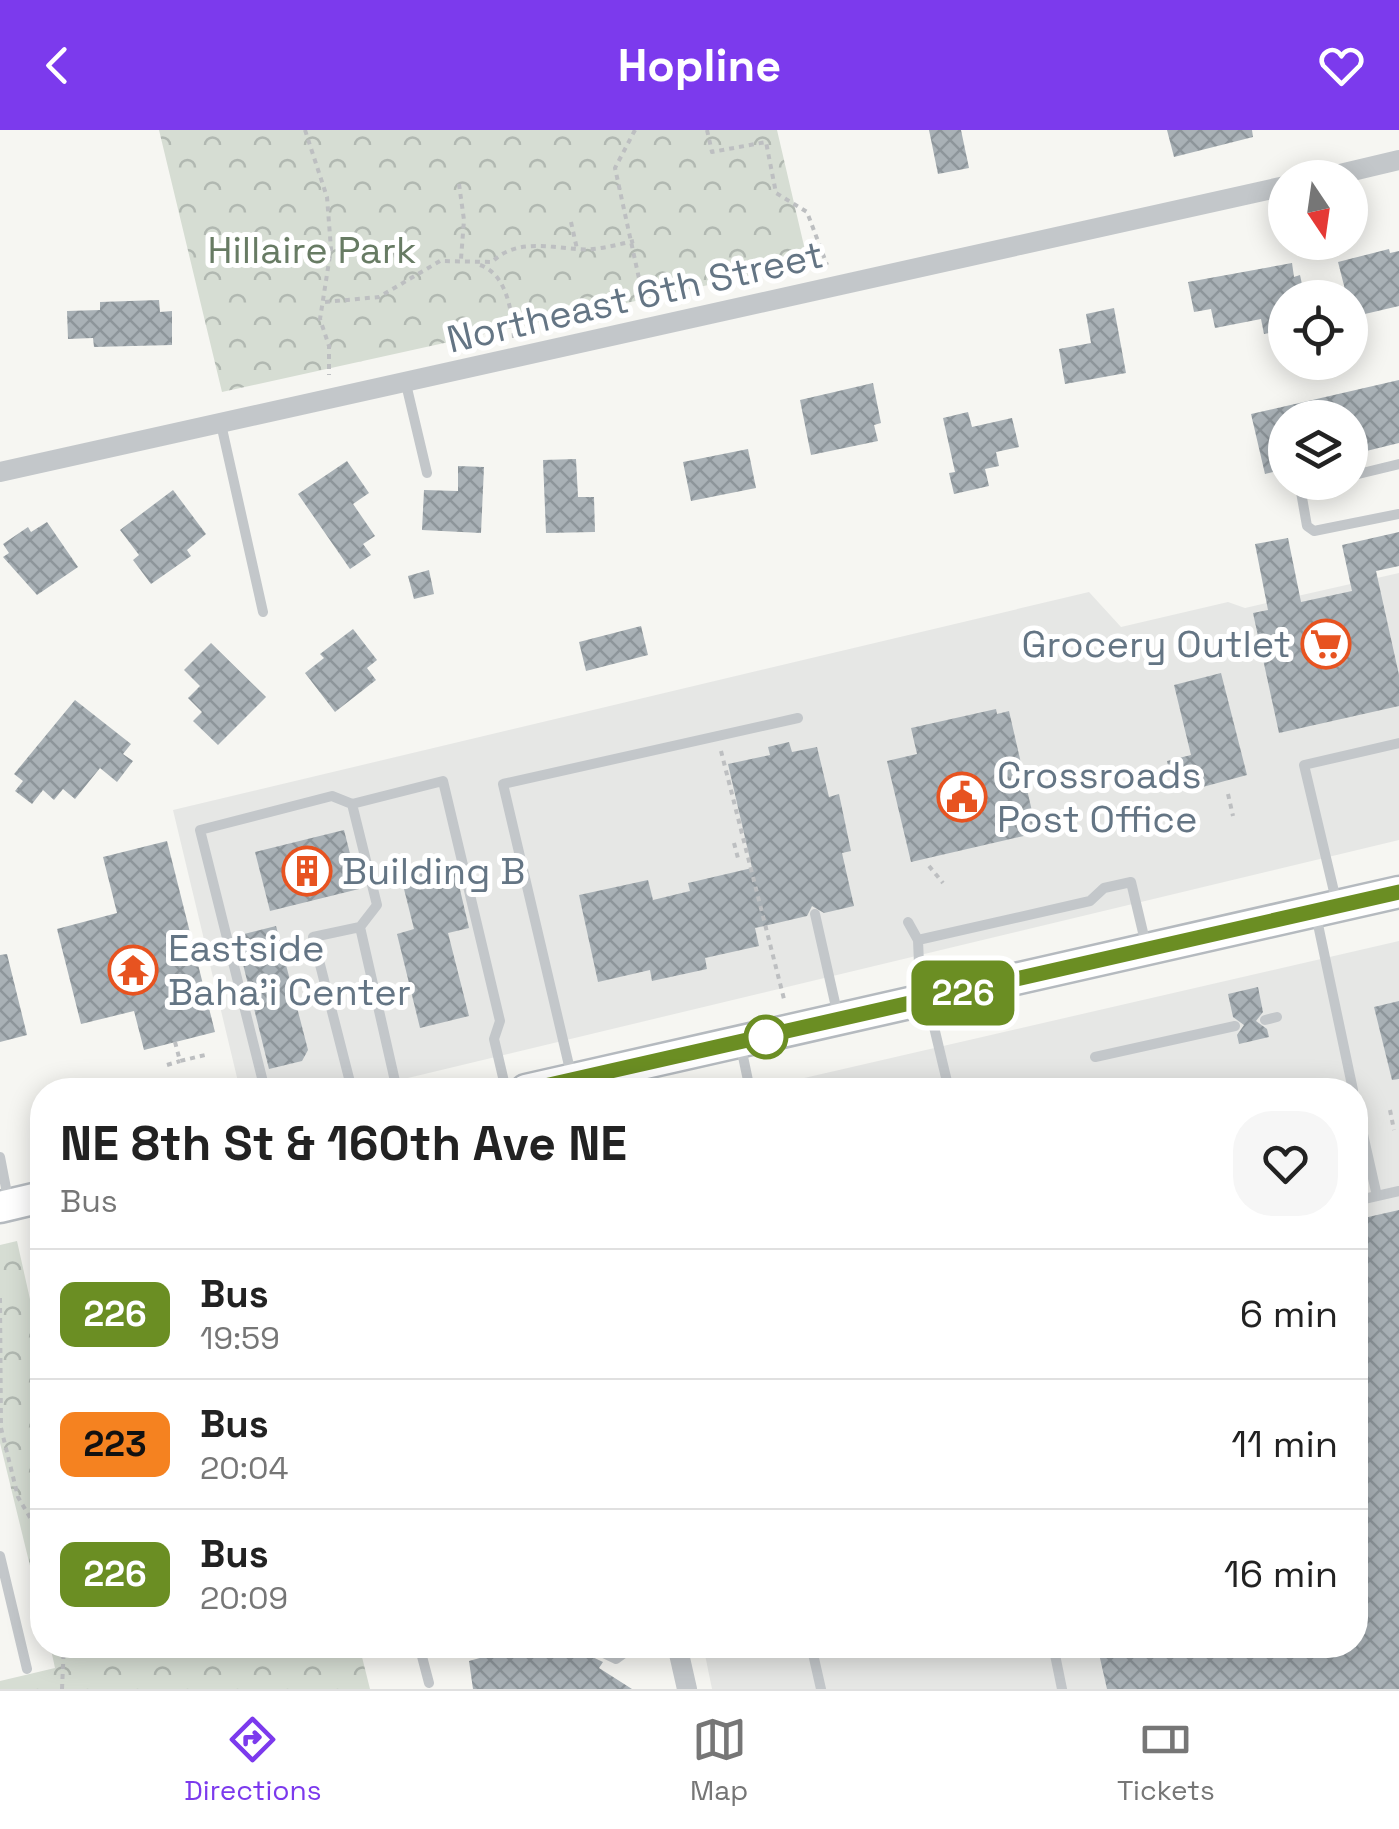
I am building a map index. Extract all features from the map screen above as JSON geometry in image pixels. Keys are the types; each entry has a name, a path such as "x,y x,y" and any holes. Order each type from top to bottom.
{"main road":[{"path":"586,1078 1399,892"},
{"path":"5,1206 30,1200"}],"street":[{"path":"1368,167 1399,160"},
{"name":"Northeast 6th Street","path":"0,472 650,331 1268,190"},
{"path":"680,1658 687,1689"}],"lane":[{"path":"406,384 428,473"},
{"path":"221,424 264,612"},
{"path":"1368,472 1399,464"},
{"path":"1301,500 1306,526 1314,531 1399,514"},
{"path":"545,1078 503,784 798,718"},
{"path":"1351,1078 1304,765 1399,743"},
{"path":"263,1078 200,830 332,796 352,804 443,780 500,1021 494,1039 503,1078"},
{"path":"349,1078 313,938 360,926 376,905 352,804"},
{"path":"918,940 1090,901 1104,888 1131,882 1147,950"},
{"path":"815,914 840,1021"},
{"path":"908,922 918,940 947,1078"},
{"path":"360,926 395,1078"},
{"path":"1094,1057 1235,1026"},
{"path":"740,1043 747,1078"},
{"path":"1368,1156 1377,1196"},
{"path":"0,1157 5,1206"},
{"path":"1368,1198 1399,1191"},
{"path":"0,1556 27,1669"},
{"path":"423,1658 429,1683"},
{"path":"814,1658 821,1689"},
{"path":"1055,1658 1062,1689"}],"path":[{"path":"305,130 327,197 331,249 320,319 329,346 329,373"},
{"path":"636,130 615,168 634,241 650,331"},
{"path":"707,130 712,152 766,142 776,193 806,212 833,289"},
{"path":"459,184 464,220 461,259"},
{"path":"571,222 577,249"},
{"path":"476,264 492,262 500,254 538,242 577,249 634,241"},
{"path":"325,302 379,297 440,261 461,259 492,269 505,290 518,360"},
{"path":"718,736 784,999"},
{"path":"1228,794 1234,816"},
{"path":"734,842 738,862"},
{"path":"930,866 943,882"},
{"path":"175,1042 180,1061"},
{"path":"167,1065 205,1055"},
{"path":"1390,1110 1394,1130"},
{"path":"0,1298 1,1428 18,1496 30,1517"},
{"path":"62,1689 63,1658"}],"shaded area":[{"path":"1399,573 1399,840 408,1078 237,1078 173,810 1089,592 1121,627 1228,602 1245,608"},
{"path":"1399,941 1399,1689 712,1689 706,1658 1368,1658 1368,1078 804,1078"}],"green space":[{"name":"Hillaire Park","path":"159,130 777,130 808,263 222,392"},
{"path":"17,1241 30,1299 30,1566 0,1443 0,1245"},
{"path":"53,1658 362,1658 370,1689 0,1689 0,1681 55,1668"}],"building":[{"path":"929,130 961,130 969,168 938,174"},
{"path":"1167,130 1252,130 1253,137 1174,157"},
{"path":"1389,249 1390,253 1399,251 1399,306 1368,313 1368,280 1343,280 1338,262 1368,260 1368,254"},
{"path":"1292,263 1294,277 1300,275 1301,280 1268,280 1268,333 1264,334 1261,319 1215,328 1211,309 1194,312 1188,282"},
{"path":"159,300 160,312 172,311 172,345 94,347 93,338 68,339 67,311 100,310 100,302"},
{"path":"1114,308 1126,373 1065,384 1059,349 1091,343 1086,314"},
{"path":"1399,380 1399,443 1368,451 1368,400 1312,400"},
{"path":"873,383 881,423 874,425 878,441 811,455 800,400"},
{"path":"1268,410 1268,473 1265,474 1251,414"},
{"path":"968,412 972,427 1012,418 1019,447 996,452 999,466 985,469 989,486 954,494 949,473 955,472 943,418"},
{"path":"748,449 756,488 691,501 683,462"},
{"path":"576,459 578,497 594,497 595,532 546,533 543,460"},
{"path":"347,461 369,493 353,504 375,536 363,544 371,555 350,569 298,494"},
{"path":"458,466 484,467 481,533 422,530 424,490 458,491"},
{"path":"173,490 206,534 187,550 191,556 151,584 133,560 139,555 120,530"},
{"path":"47,522 78,567 37,595 3,557 9,553 3,544 28,527 31,532"},
{"name":"Grocery Outlet","path":"1399,532 1399,566 1376,571 1399,675 1399,706 1279,733 1253,613 1268,610 1255,544 1288,538 1301,602 1352,591 1342,545"},
{"path":"429,570 434,594 414,599 408,576"},
{"path":"641,626 648,655 586,671 579,642"},
{"path":"353,629 377,660 367,668 376,680 335,712 305,673 324,658 320,654"},
{"path":"211,643 266,697 218,745 193,721 202,712 188,698 200,686 184,670"},
{"path":"1221,673 1247,775 1199,788 1197,780 1173,786 1167,761 1191,755 1174,685"},
{"path":"75,700 131,744 123,754 133,761 117,782 100,768 75,799 63,789 54,800 43,790 32,804 15,791 23,781 14,774"},
{"name":"Crossroads Post Office","path":"996,709 997,714 1009,711 1037,833 911,862 887,761 917,754 911,728"},
{"path":"789,742 792,752 817,747 829,797 839,794 851,851 842,853 854,906 824,913 812,906 807,916 755,928 759,946 705,958 707,969 652,981 650,970 598,982 579,895 648,880 653,900 690,891 688,883 752,868 728,764 770,755 768,747"},
{"name":"Building B","path":"344,830 359,889 270,911 255,852"},
{"name":"Eastside Baha'i Center","path":"167,841 215,1032 144,1050 134,1011 81,1024 57,929 117,913 103,857"},
{"path":"454,864 469,928 448,933 469,1016 420,1028 397,934 414,929 401,877"},
{"path":"276,926 308,1050 302,1061 269,1069 236,936"},
{"path":"7,954 27,1035 0,1042 0,955"},
{"path":"1258,987 1263,1012 1256,1021 1267,1029 1269,1037 1239,1044 1237,1035 1244,1025 1233,1017 1228,994"},
{"path":"1399,1001 1399,1079 1392,1080 1374,1007"},
{"path":"1399,1210 1399,1689 1107,1689 1100,1658 1368,1658 1368,1217"},
{"path":"595,1658 603,1662 599,1668 632,1689 473,1689 469,1661"}],"bus line":[{"name":"226","path":"581,1078 1399,892"}],"place":[{"name":"Grocery Outlet","path":"1326,644"},
{"name":"Crossroads Post Office","path":"962,797"},
{"name":"Building B","path":"307,871"},
{"name":"Eastside Baha'i Center","path":"133,970"}]}
